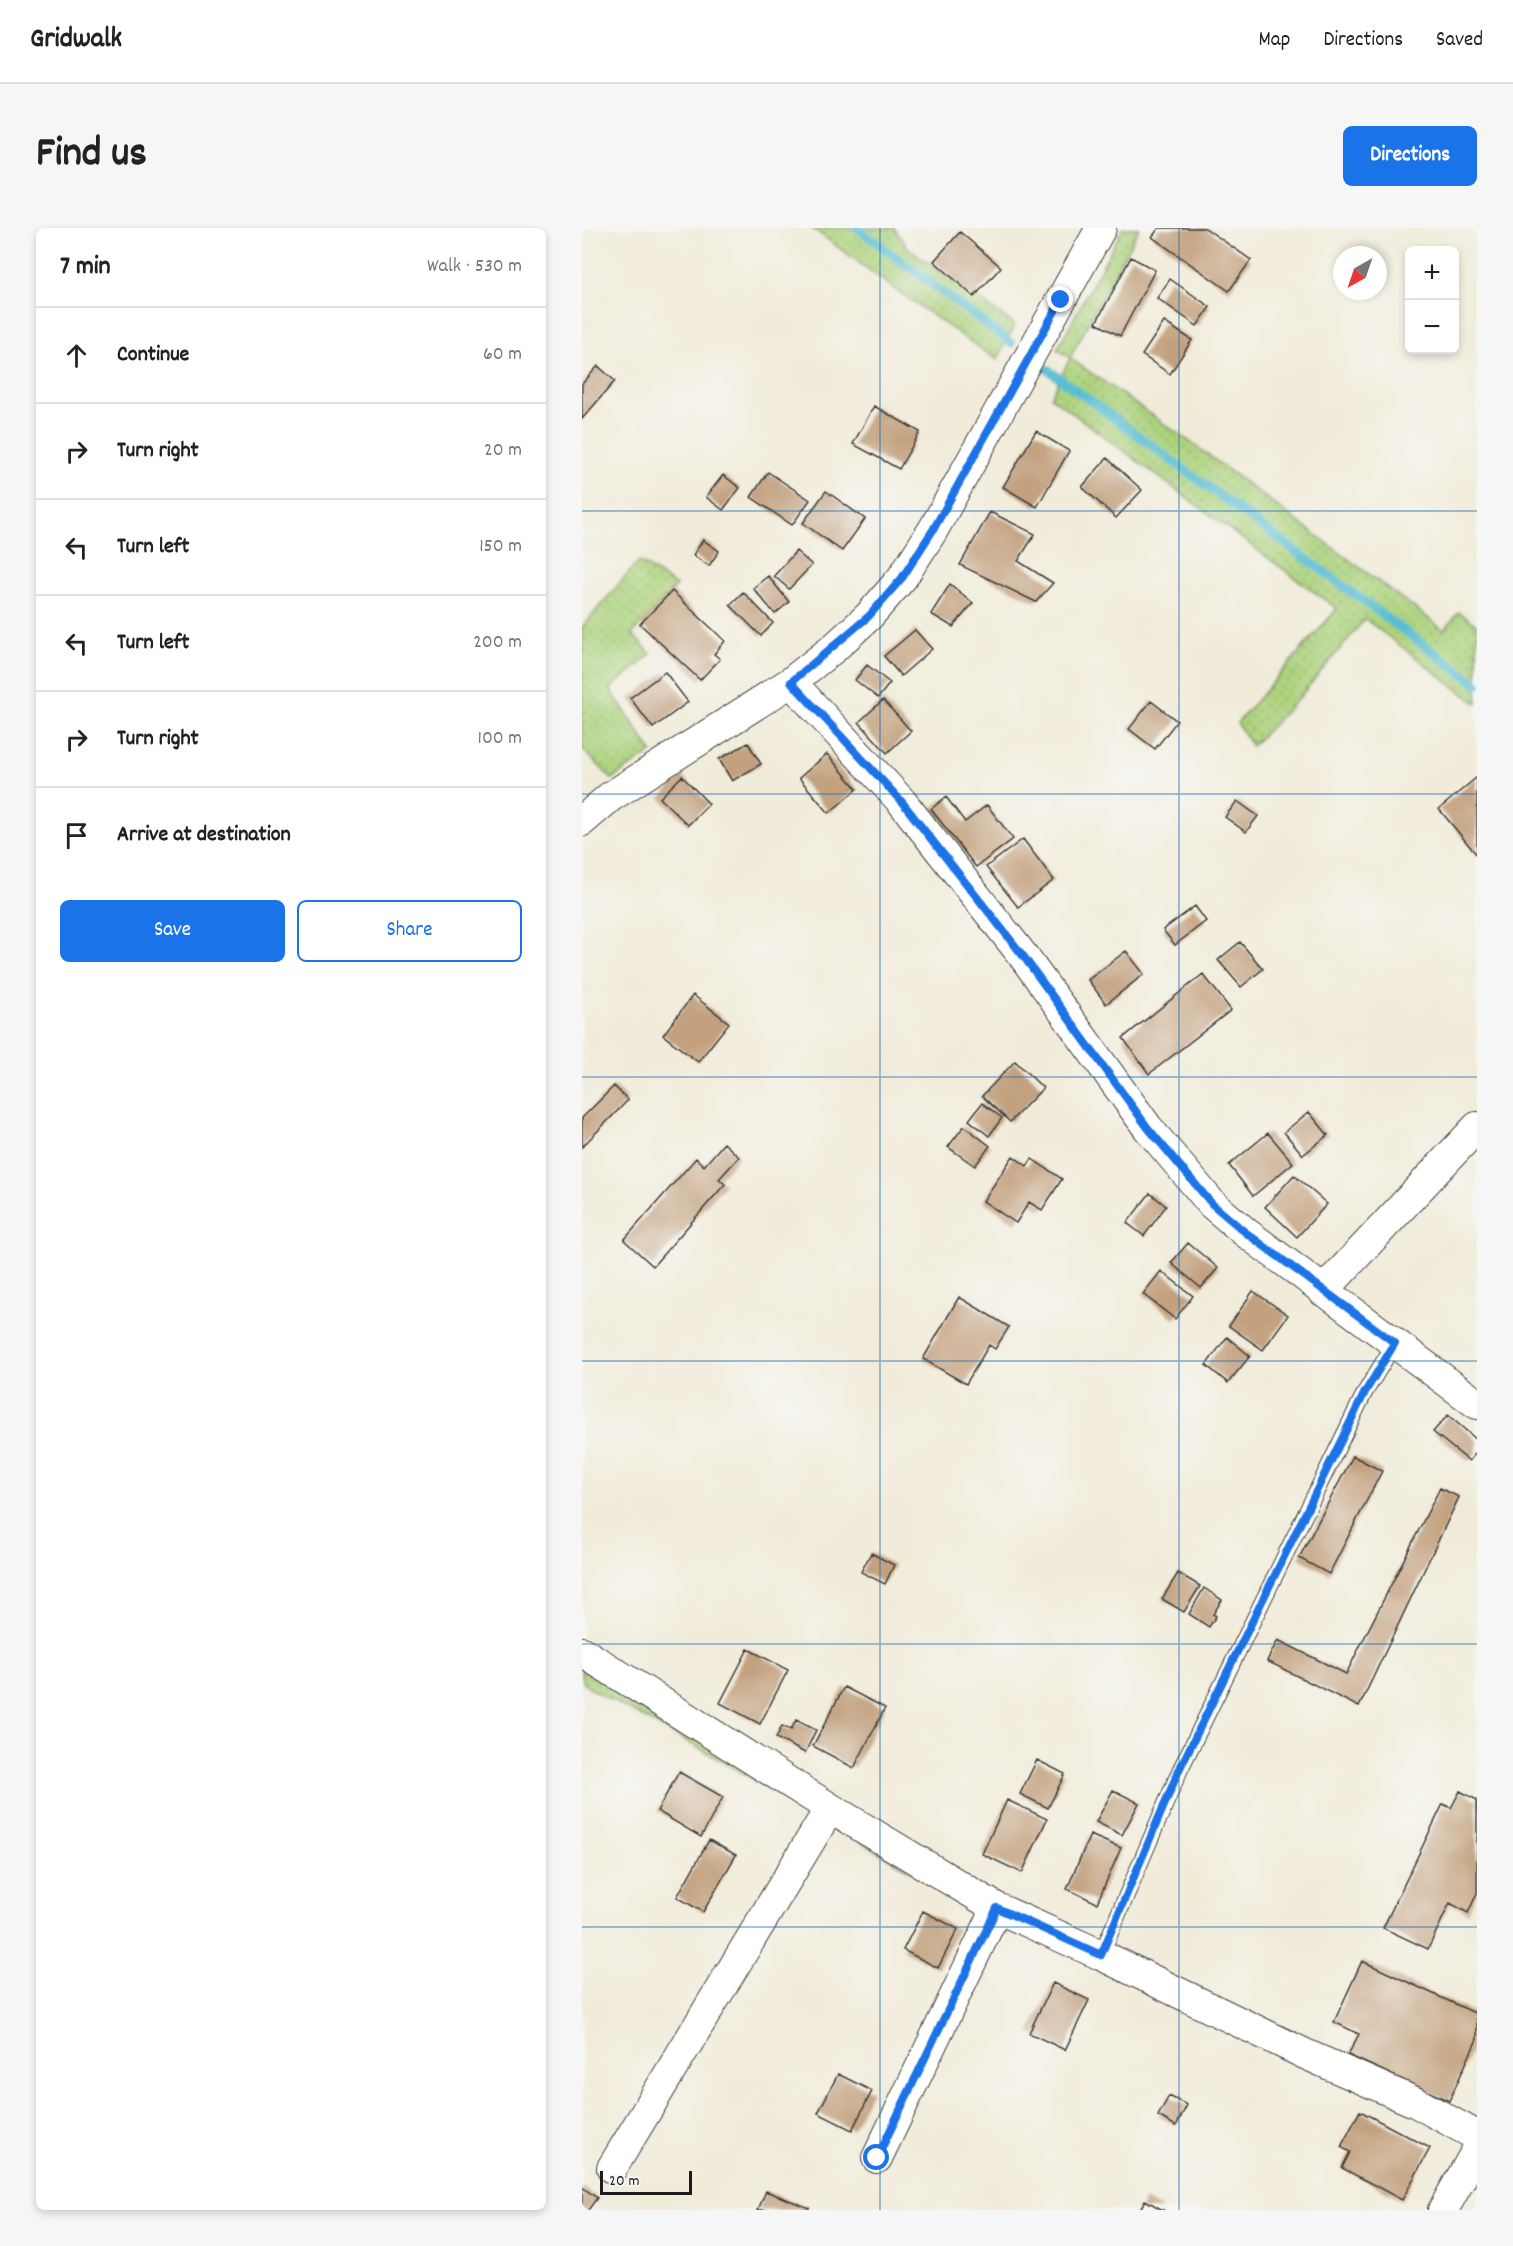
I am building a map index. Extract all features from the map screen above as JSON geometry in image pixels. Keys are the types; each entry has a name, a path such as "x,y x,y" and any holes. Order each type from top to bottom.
{"street":[{"path":"582,821 609,797 791,682 869,616 902,578 933,530 1101,228"},
{"path":"791,682 902,802 1024,957 1148,1128 1212,1204 1323,1291 1477,1404"},
{"path":"1323,1291 1477,1127"},
{"path":"582,1652 830,1808 997,1908 1101,1955 1305,2054 1417,2103 1477,2136"},
{"path":"612,2168 830,1808"},
{"path":"877,2158 997,1908"},
{"path":"1443,2210 1477,2150"}],"lane":[{"path":"1101,1955 1179,1770 1360,1402 1395,1343"}],"green space":[{"path":"812,228 894,228 907,247 1015,325 997,360 900,293"},
{"path":"1123,228 1139,228 1070,358 1057,349"},
{"path":"1070,358 1196,446 1444,630 1459,612 1477,625 1477,704 1365,619 1298,699 1252,746 1237,723 1337,609 1051,397"},
{"path":"639,561 676,586 632,634 651,654 610,689 652,752 612,779 582,749 582,627"},
{"path":"582,1666 934,1884 692,1744 593,1690 582,1682"}],"building":[{"path":"1159,228 1205,228 1251,260 1229,291 1152,237"},
{"path":"960,232 1001,267 974,297 934,261"},
{"path":"1131,257 1155,270 1120,336 1096,323"},
{"path":"1170,279 1210,307 1197,326 1157,298"},
{"path":"1164,322 1192,340 1170,374 1142,355"},
{"path":"598,366 615,381 582,419 582,384"},
{"path":"874,406 920,432 899,469 853,444"},
{"path":"1036,431 1069,451 1037,507 1003,487"},
{"path":"1107,458 1142,490 1116,518 1082,487"},
{"path":"768,472 810,500 792,525 751,497"},
{"path":"723,475 740,488 723,510 706,497"},
{"path":"826,491 865,519 842,551 803,523"},
{"path":"990,512 1035,534 1018,561 1053,583 1036,602 960,565"},
{"path":"703,540 719,551 709,566 693,555"},
{"path":"796,551 812,565 789,589 774,576"},
{"path":"768,576 789,602 775,614 753,588"},
{"path":"950,584 973,603 953,627 931,614"},
{"path":"672,591 725,641 714,654 720,659 700,680 640,624"},
{"path":"743,592 773,623 761,636 730,605"},
{"path":"915,630 932,649 901,676 884,656"},
{"path":"867,665 890,683 878,698 855,680"},
{"path":"665,672 688,702 653,728 630,698"},
{"path":"883,700 911,731 887,753 859,722"},
{"path":"1151,701 1177,721 1155,749 1129,729"},
{"path":"748,743 761,764 732,781 719,759"},
{"path":"827,754 857,789 829,813 799,778"},
{"path":"682,776 709,804 688,825 660,798"},
{"path":"1477,777 1477,855 1439,809"},
{"path":"946,797 965,822 987,805 1013,839 976,867 931,809"},
{"path":"1237,801 1258,816 1246,832 1225,817"},
{"path":"1023,839 1054,880 1018,907 986,867"},
{"path":"1195,906 1206,921 1175,945 1163,930"},
{"path":"1240,942 1263,969 1241,987 1218,960"},
{"path":"1126,951 1144,974 1106,1004 1088,980"},
{"path":"1203,974 1231,1010 1149,1074 1123,1038"},
{"path":"693,995 729,1023 698,1062 663,1035"},
{"path":"1015,1061 1043,1088 1010,1122 982,1096"},
{"path":"614,1086 628,1100 582,1147 582,1118"},
{"path":"982,1103 1002,1118 989,1136 969,1120"},
{"path":"1309,1112 1328,1135 1303,1155 1284,1132"},
{"path":"964,1126 990,1146 975,1166 948,1147"},
{"path":"1268,1133 1293,1163 1253,1196 1229,1165"},
{"path":"724,1143 739,1157 719,1179 725,1184 653,1266 624,1240 696,1158 704,1166"},
{"path":"1013,1156 1027,1166 1032,1159 1062,1179 1042,1210 1029,1202 1016,1223 983,1201"},
{"path":"1294,1175 1327,1204 1297,1237 1265,1207"},
{"path":"1150,1193 1166,1206 1144,1236 1127,1223"},
{"path":"1188,1243 1218,1268 1201,1288 1171,1263"},
{"path":"1161,1271 1193,1296 1175,1319 1143,1294"},
{"path":"1253,1291 1288,1315 1263,1350 1229,1326"},
{"path":"959,1297 1009,1327 995,1349 989,1345 966,1384 923,1359"},
{"path":"1227,1337 1250,1356 1228,1383 1206,1365"},
{"path":"1448,1415 1477,1440 1477,1452 1469,1461 1433,1432"},
{"path":"1353,1456 1382,1471 1329,1574 1299,1558"},
{"path":"1440,1488 1459,1497 1359,1707 1267,1661 1278,1640 1346,1674"},
{"path":"871,1553 894,1565 885,1584 861,1572"},
{"path":"1178,1573 1200,1586 1184,1612 1162,1599"},
{"path":"1204,1588 1222,1600 1213,1614 1216,1616 1209,1627 1189,1614"},
{"path":"748,1649 788,1670 760,1724 720,1703"},
{"path":"844,1687 885,1708 854,1768 813,1746"},
{"path":"796,1720 816,1730 805,1753 776,1738 782,1726 791,1730"},
{"path":"1037,1760 1065,1774 1048,1808 1020,1794"},
{"path":"679,1772 723,1797 701,1837 657,1811"},
{"path":"1113,1790 1139,1803 1122,1835 1096,1822"},
{"path":"1460,1791 1477,1800 1477,1893 1468,1913 1450,1903 1428,1949 1383,1928 1443,1804 1451,1808"},
{"path":"1007,1800 1047,1819 1022,1873 982,1854"},
{"path":"1090,1835 1121,1848 1097,1903 1067,1889"},
{"path":"709,1840 736,1855 703,1912 677,1897"},
{"path":"923,1911 958,1929 938,1968 903,1950"},
{"path":"1362,1961 1477,2014 1477,2039 1449,2101 1348,2055 1359,2034 1334,2022"},
{"path":"1053,1983 1089,2000 1065,2050 1029,2033"},
{"path":"838,2074 872,2091 852,2130 818,2113"},
{"path":"1169,2096 1187,2105 1176,2126 1158,2116"},
{"path":"1360,2111 1430,2148 1402,2200 1342,2168 1350,2152 1341,2147"},
{"path":"582,2187 597,2198 588,2210 582,2210"},
{"path":"766,2191 809,2208 808,2210 758,2210"},
{"path":"1145,2200 1163,2210 1140,2210"}],"waterway":[{"path":"857,228 1011,343"},
{"path":"1047,369 1477,684"}],"route":[{"path":"877,2158 997,1908 1101,1955 1179,1770 1365,1392 1395,1343 1245,1232 1212,1204 1190,1180 1148,1128 1024,957 902,802 791,682 834,648 869,616 902,578 933,530 1061,300"}]}
